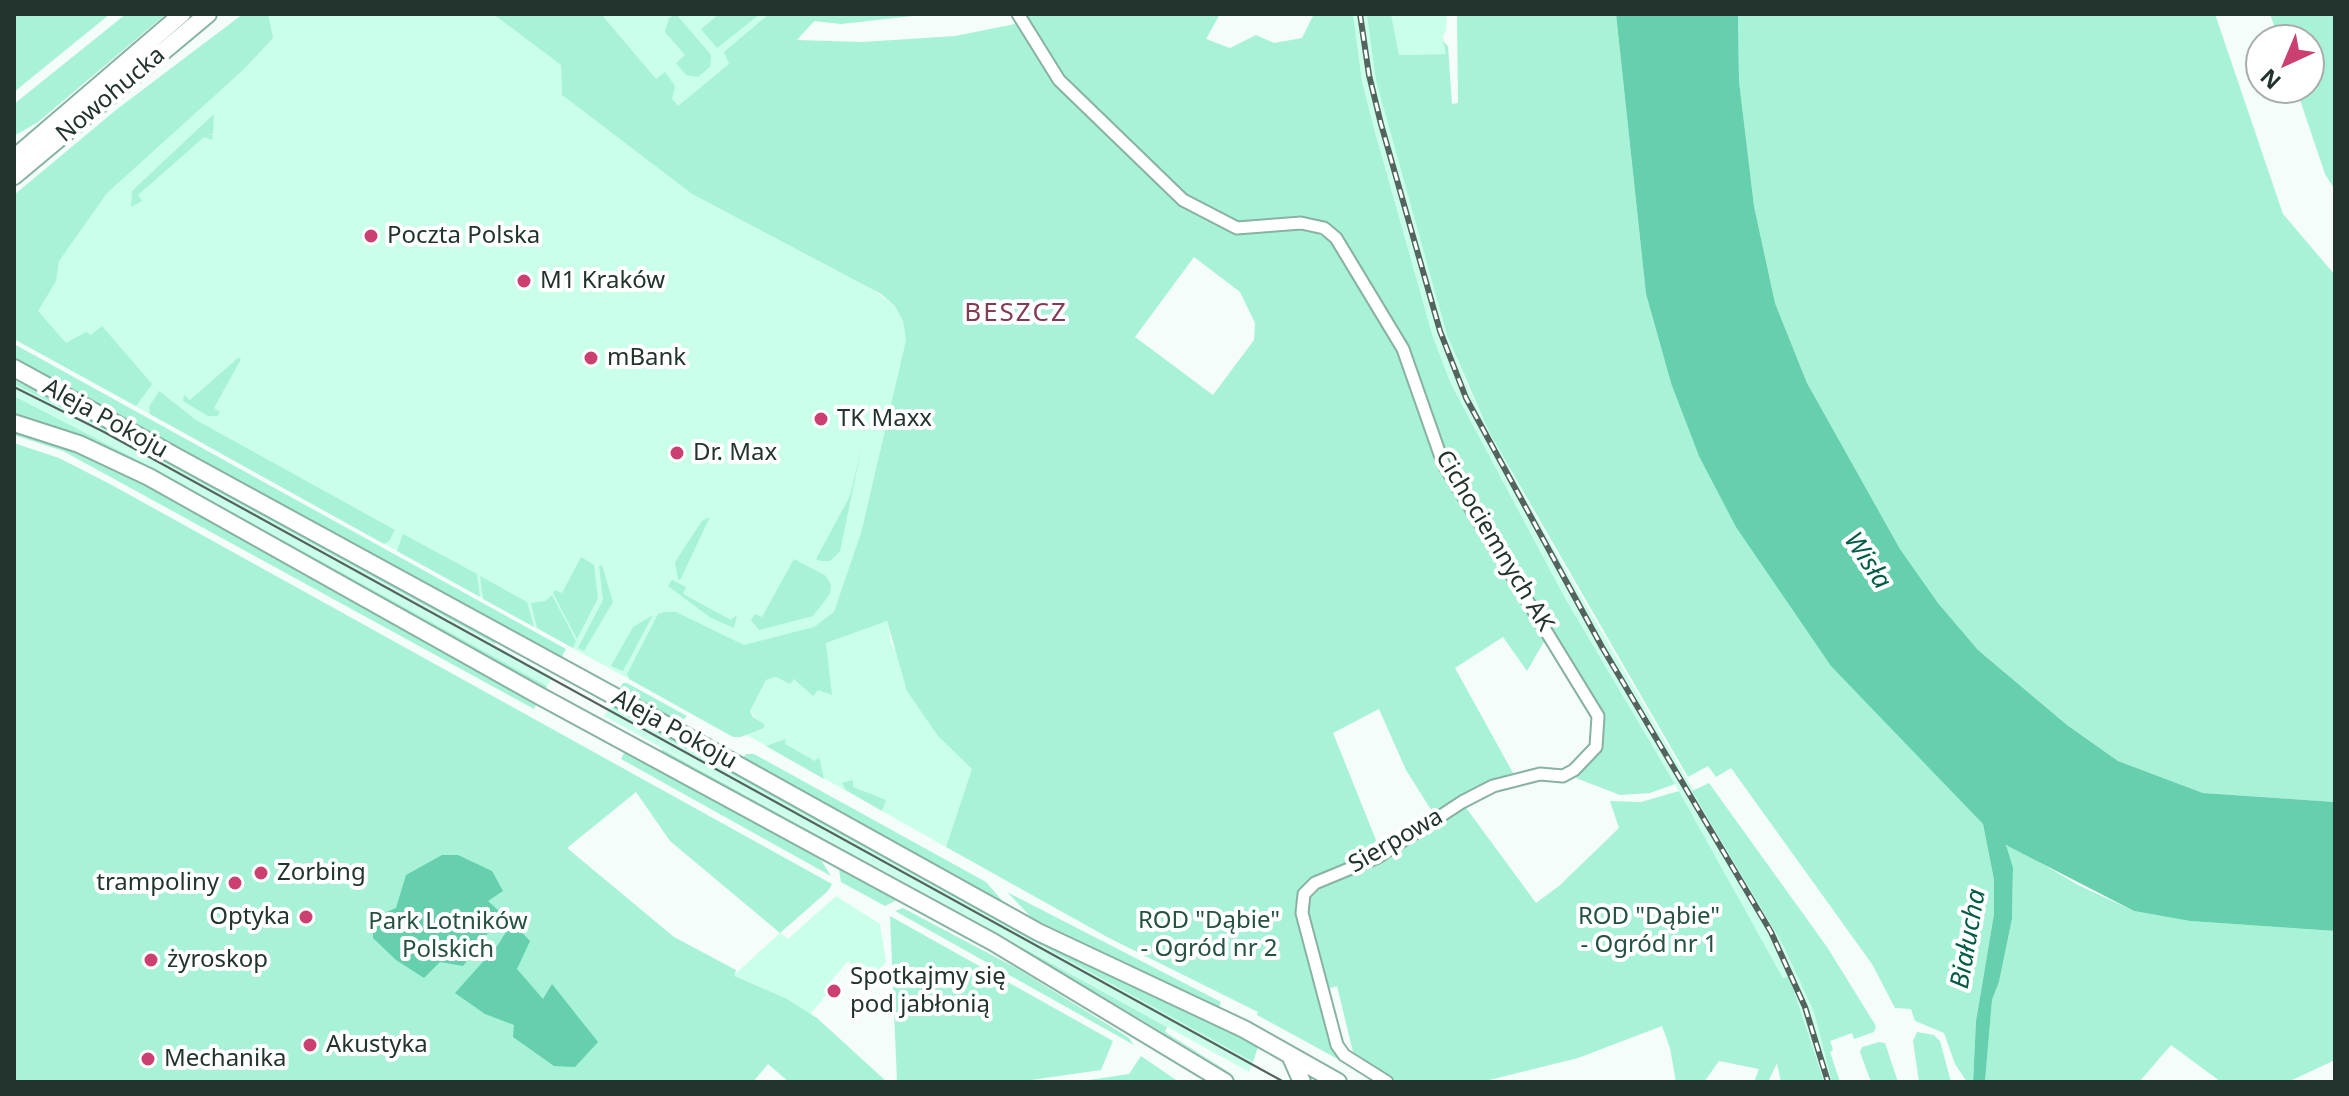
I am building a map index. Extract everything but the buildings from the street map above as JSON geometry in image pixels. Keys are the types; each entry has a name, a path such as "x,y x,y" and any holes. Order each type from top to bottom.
{"main road":[{"name":"Nowohucka","path":"14,158 182,14"},
{"name":"Nowohucka","path":"14,176 208,14"},
{"name":"Aleja Pokoju","path":"14,368 1038,932 1282,1049 1338,1082"},
{"name":"Aleja Pokoju","path":"14,423 79,444 149,477 546,699 993,942 1225,1082"},
{"path":"1282,1049 1297,1064 1302,1082"}],"street":[{"name":"Cichociemnych AK","path":"1018,14 1059,80 1183,200 1237,228 1308,224 1324,228 1342,245 1403,349 1443,463 1595,709 1599,730 1596,747 1581,765 1563,776"},
{"name":"Sierpowa","path":"1387,1082 1339,1049 1302,913 1304,894 1315,883 1378,857 1462,802 1493,786 1540,774 1563,776"}],"shaded area":[{"name":"M1 Kraków","path":"243,14 493,14 561,65 562,95 692,194 873,290 895,306 903,321 906,340 846,597 820,631 743,646 664,615 627,678 14,339 14,195 116,110"},
{"path":"571,14 822,14 683,152"},
{"path":"1353,14 1367,14 1376,81 1447,334 1465,379 1489,432 1566,570 1783,945 1814,1012 1832,1082 1824,1082 1789,976 1783,978 1675,784 1565,598 1451,384 1433,337 1375,132 1362,81"},
{"path":"1391,14 1447,14 1443,35 1446,54 1399,55"},
{"path":"14,384 105,430 553,677 547,686 14,396"},
{"path":"887,620 891,643 938,736 973,769 946,847 747,735 764,728 750,711 766,680 776,677 790,684 793,679 831,695 826,643"},
{"path":"610,707 1253,1062 1249,1072 604,716"},
{"path":"836,896 880,924 886,962 870,980 848,961 824,989 827,994 810,1014 733,976 780,933 788,939"}],"green space":[{"path":"14,14 110,14 14,92"},
{"path":"126,14 166,14 38,122 14,136 14,104"},
{"path":"243,14 268,14 273,38 243,70 107,193 59,261 56,281 38,311 66,343 86,332 91,335 102,326 152,384 136,406 14,339 14,195 116,110"},
{"name":"ROD \"Dąbie\" - Ogród nr 2","path":"493,14 601,14 656,79 665,72 675,86 672,99 678,106 729,64 724,52 769,14 931,14 841,24 814,21 797,40 862,42 955,36 1020,23 1038,57 1174,200 1231,231 1307,229 1333,241 1403,362 1437,463 1546,638 1527,671 1503,637 1455,668 1513,773 1466,793 1433,813 1406,770 1379,709 1333,733 1380,850 1316,876 1305,884 1295,906 1328,1039 1336,1052 1380,1082 1257,1015 1258,1012 1109,938 946,847 972,769 938,736 907,691 887,621 826,643 832,695 818,690 813,696 794,679 790,684 776,677 766,680 750,711 764,724 764,728 741,737 733,737 629,679 627,674 658,614 664,612 676,612 744,645 814,627 834,612 861,533 906,340 903,321 895,306 881,294 692,194 562,95 561,65","holes":["1194,257 1240,292 1255,323 1254,340 1213,395 1135,337"]},
{"path":"676,14 711,55 710,67 698,77 686,75 676,63 685,55 665,32 669,18"},
{"path":"719,14 760,14 717,48 701,29"},
{"path":"1022,14 1220,14 1206,39 1230,48 1256,35 1274,43 1302,38 1314,14 1353,14 1362,81 1375,132 1433,337 1451,384 1565,598 1675,784 1650,793 1620,795 1576,778 1602,742 1603,718 1599,707 1448,462 1418,373 1348,248 1299,219 1240,224 1180,195 1120,129 1061,77"},
{"path":"1391,14 1399,55 1446,54 1443,41 1448,46 1452,104 1458,103 1457,14 1616,14 1646,294 1671,383 1882,717 1983,824 1994,880 1994,914 1976,1021 1973,1082 1967,1082 1955,1064 1944,1033 1915,1021 1911,1009 1895,1008 1872,964 1731,768 1716,777 1708,766 1688,777 1489,432 1447,335 1376,81 1367,15"},
{"path":"1738,14 2215,14 2283,214 2335,275 2335,802 2203,793 2118,761 2067,725 1978,650 1938,603 1900,549 1807,383 1775,303 1754,206 1739,81"},
{"path":"2270,14 2335,14 2335,190 2325,174 2301,104 2325,104 2325,24 2273,24"},
{"path":"214,114 213,134 207,134 213,135 212,140 204,137 138,195 142,201 131,207 132,191"},
{"path":"14,344 566,649 560,660 83,400 14,357"},
{"path":"238,358 241,359 214,408 220,412 217,416 208,416 183,401 184,395 190,400"},
{"path":"14,380 69,406 496,641 495,644 105,430 14,384"},
{"path":"159,391 196,420 395,530 389,541 384,544 150,414 149,407"},
{"path":"14,396 143,463 547,686 546,689 88,439 14,413"},
{"path":"14,429 105,461 536,705 534,709 63,451 14,435"},
{"name":"Park Lotników Polskich","path":"14,443 59,458 110,484 832,884 780,933 670,841 636,792 567,848 674,937 736,970 734,976 785,998 817,1018 887,1082 789,1082 768,1064 753,1082 14,1082"},
{"path":"862,446 840,551 830,561 821,561 816,559 850,496"},
{"path":"710,517 680,580 675,562 702,521"},
{"path":"403,534 477,574 480,597 397,551"},
{"path":"581,557 594,565 598,598 577,639 553,593 555,590 562,593"},
{"path":"794,559 826,576 831,585 830,594 813,616 759,630 751,620 755,614 762,617"},
{"path":"602,565 613,602 584,651 578,648 603,600 599,566"},
{"path":"480,576 527,602 534,627 483,599"},
{"path":"672,580 686,587 683,594 731,620 737,615 734,628 711,618 668,586"},
{"path":"552,595 576,641 573,648 537,628 531,603 545,601"},
{"path":"653,615 623,671 611,666 633,627"},
{"path":"623,683 687,716 681,722 620,688"},
{"path":"612,703 1259,1044 1253,1062 610,707"},
{"path":"786,739 785,744 815,761 819,757 824,779 766,746"},
{"path":"662,749 1167,1027 1165,1032 1245,1082 1105,998 660,754"},
{"path":"625,751 699,787 821,860 831,876 621,759"},
{"path":"746,754 754,754 986,882 1007,906 742,759"},
{"path":"853,780 853,787 886,800 882,811 846,790 842,783"},
{"path":"1709,783 1827,947 1876,1026 1874,1032 1854,1039 1852,1033 1830,1041 1833,1050 1830,1052 1840,1082 1832,1082 1814,1012 1783,945 1692,791"},
{"name":"ROD \"Dąbie\" - Ogród nr 1","path":"1679,791 1783,978 1789,976 1824,1082 1781,1082 1777,1063 1768,1082 1754,1082 1759,1069 1719,1061 1704,1082 1676,1082 1670,1048 1662,1026 1578,1058 1481,1082 1398,1082 1353,1052 1337,986 1327,989 1306,913 1309,895 1324,883 1383,859 1464,805 1536,903 1559,886 1619,828 1610,801 1641,802"},
{"path":"2009,844 2078,885 2134,911 2190,921 2335,931 2335,1060 2288,1082 2221,1082 2171,1045 2139,1082 1985,1082 1992,1000 1999,982 2012,919 2013,869 2005,849"},
{"path":"838,864 901,898 885,906 841,882"},
{"path":"1007,892 1221,1002 1219,1007 1032,918"},
{"path":"903,908 1018,969 1128,1037 1134,1045 895,911"},
{"path":"890,916 1113,1041 1101,1070 1017,1082 897,1082"},
{"path":"1917,1032 1934,1035 1940,1041 1951,1082 1919,1082 1913,1041"},
{"path":"1885,1043 1898,1082 1871,1082 1860,1052 1862,1047"},
{"path":"1141,1056 1179,1082 1075,1082 1129,1074"}],"water":[{"name":"Wisła","path":"1616,14 1738,14 1739,81 1754,206 1775,303 1807,383 1900,549 1938,603 1978,650 2067,725 2118,761 2203,793 2335,802 2335,931 2190,921 2134,911 2006,845 2013,868 2012,919 1999,982 1992,1000 1985,1082 1973,1082 1976,1021 1994,914 1994,880 1983,824 1831,666 1736,527 1699,456 1671,383 1646,294"},
{"path":"442,855 458,855 492,871 503,891 488,901 502,914 463,966 440,962 424,978 396,960 373,938 373,926 377,916 396,908 406,875"},
{"path":"512,922 530,941 517,969 543,999 552,984 598,1042 575,1067 554,1066 513,1037 514,1025 485,1014 455,993 498,945"}],"tram line":[{"path":"14,387 104,432 1284,1082"}],"railway":[{"path":"1360,14 1369,75 1381,124 1440,331 1466,398 1602,647 1771,932 1805,1007 1828,1082"}],"place":[{"name":"Poczta Polska","path":"371,236"},
{"name":"M1 Kraków","path":"524,281"},
{"name":"mBank","path":"591,358"},
{"name":"TK Maxx","path":"821,419"},
{"name":"Dr. Max","path":"677,453"},
{"name":"Zorbing","path":"261,873"},
{"name":"trampoliny","path":"235,883"},
{"name":"Optyka","path":"306,917"},
{"name":"żyroskop","path":"151,960"},
{"name":"Spotkajmy się pod jabłonią","path":"834,991"},
{"name":"Akustyka","path":"310,1045"},
{"name":"Mechanika","path":"148,1059"}],"district":[{"name":"BESZCZ","path":"1016,314"}],"water label":[{"name":"Białucha","path":"1969,939"}]}
